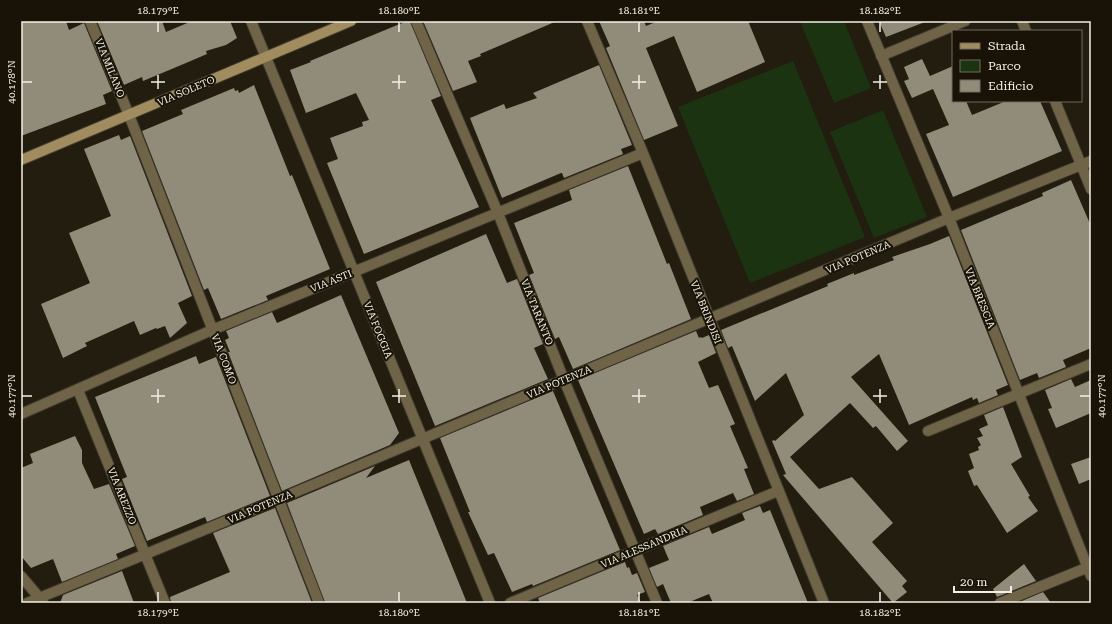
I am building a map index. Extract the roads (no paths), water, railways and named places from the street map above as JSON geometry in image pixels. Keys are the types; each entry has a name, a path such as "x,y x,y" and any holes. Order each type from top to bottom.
{"street":[{"name":"VIA MILANO","path":"90,21 129,115"},
{"name":"VIA FOGGIA","path":"251,21 490,603"},
{"name":"VIA SOLETO","path":"21,160 351,21"},
{"name":"VIA TARANTO","path":"416,21 498,213 564,380 657,603"},
{"name":"VIA BRINDISI","path":"587,21 643,154 824,603"},
{"name":"VIA BRESCIA","path":"866,21 949,218 1090,569"},
{"path":"881,56 965,21"},
{"path":"1056,102 1086,163 1091,189"},
{"name":"VIA COMO","path":"129,115 319,603"},
{"name":"VIA ASTI","path":"21,414 212,330 643,154"},
{"name":"VIA POTENZA","path":"27,603 42,600 145,554 422,438 709,320 949,218 1086,163"},
{"path":"928,431 1091,364"},
{"name":"VIA AREZZO","path":"78,390 165,603"},
{"name":"VIA ALESSANDRIA","path":"510,603 778,491"},
{"path":"1000,603 1090,569"},
{"path":"21,576 42,600"}]}
